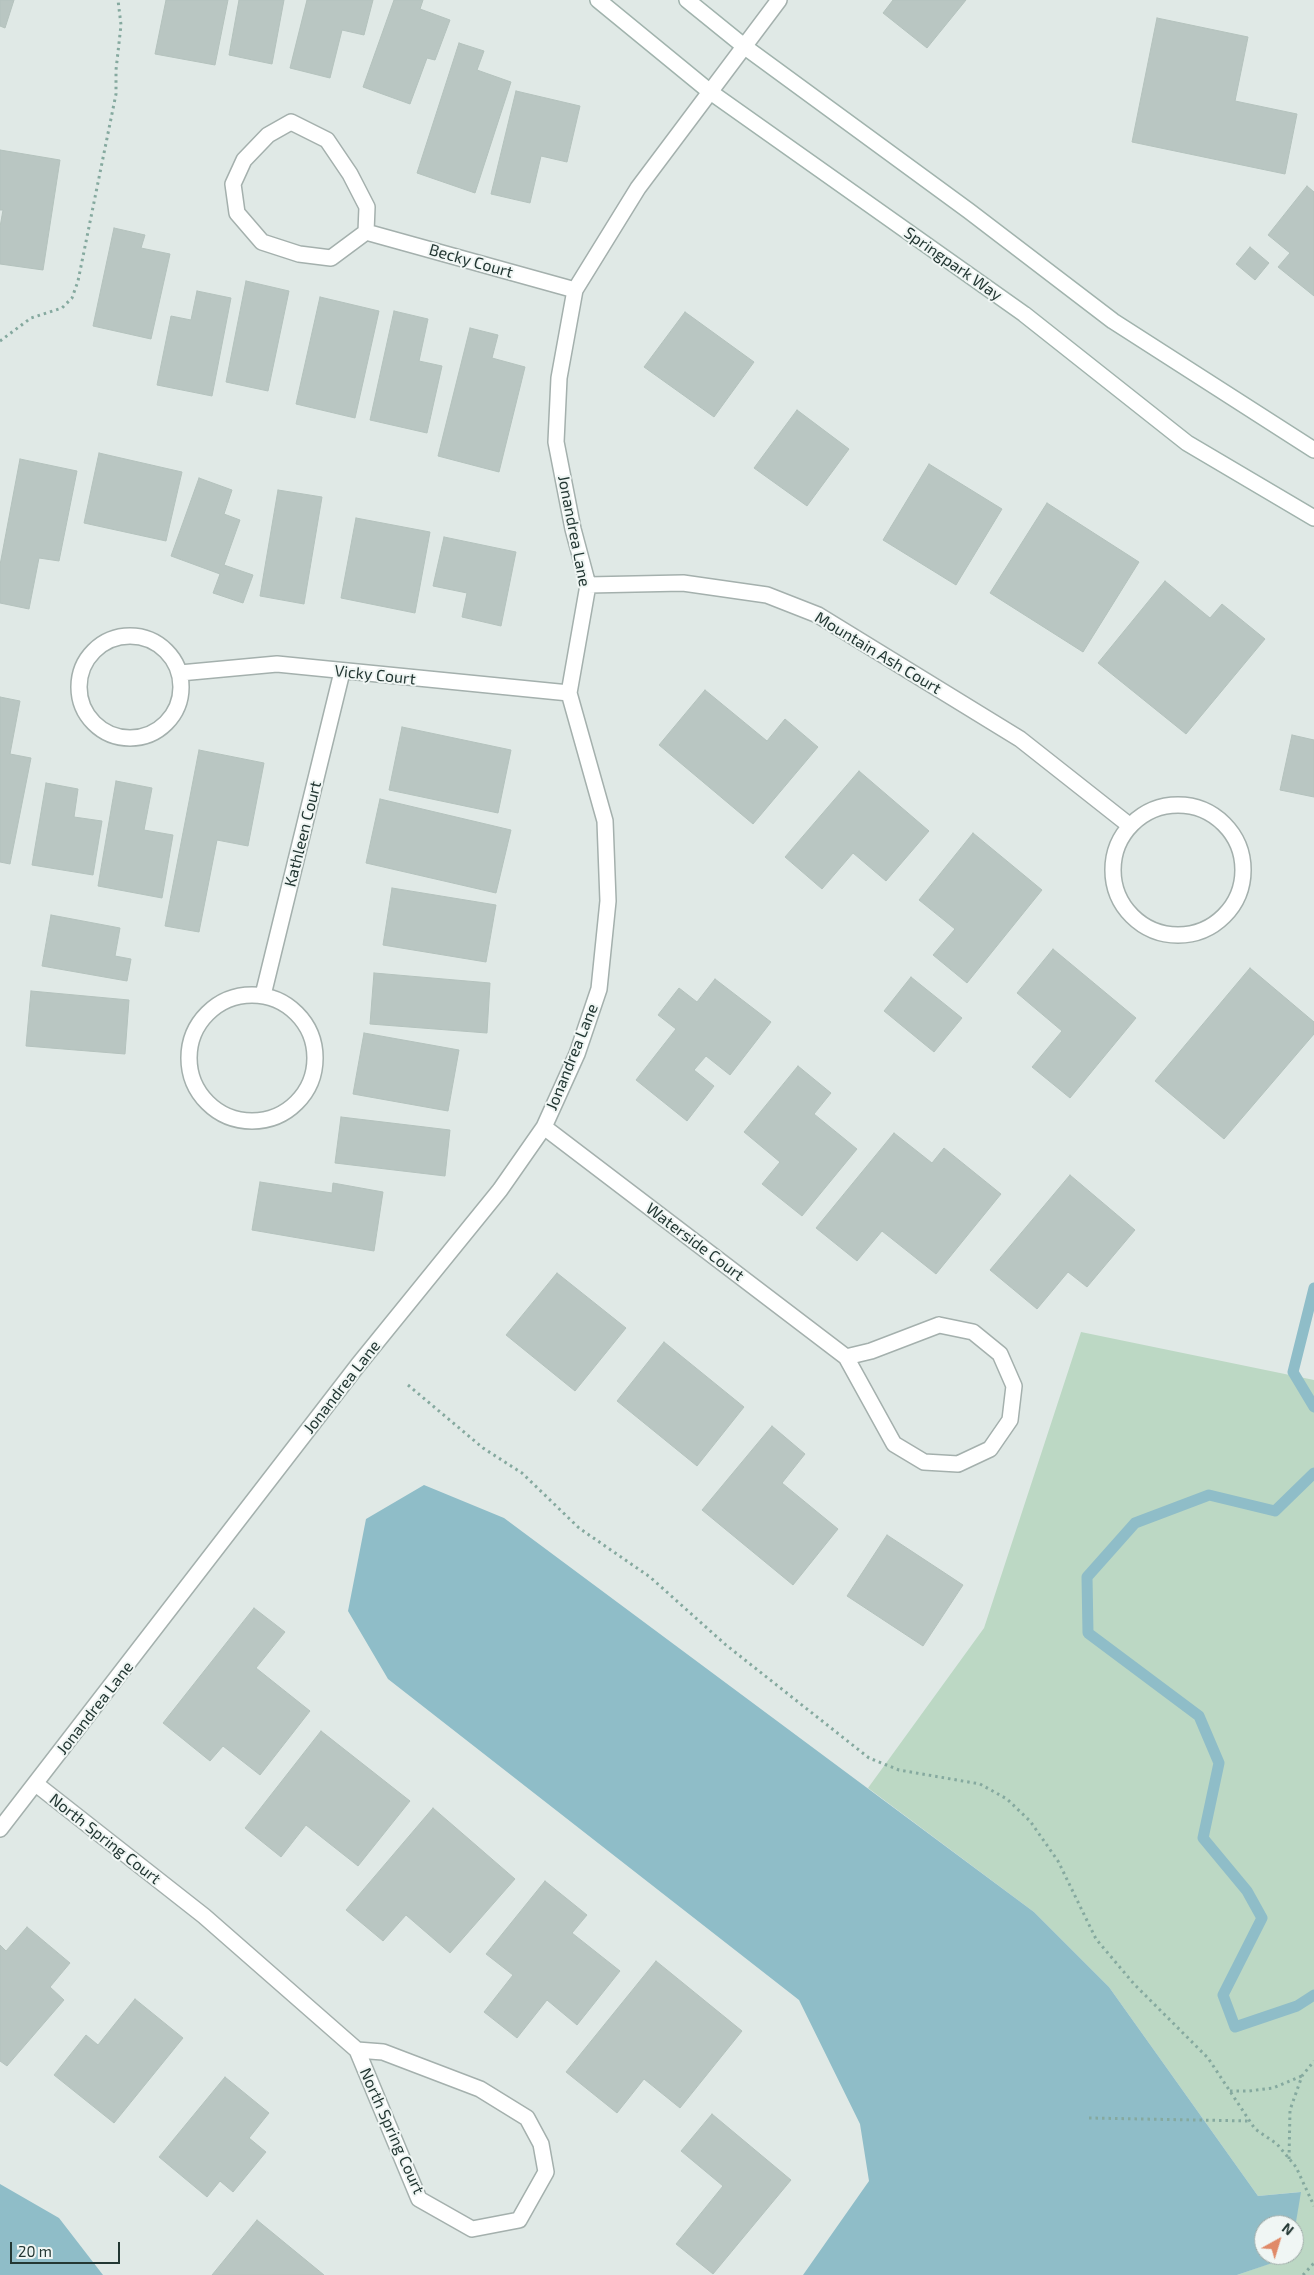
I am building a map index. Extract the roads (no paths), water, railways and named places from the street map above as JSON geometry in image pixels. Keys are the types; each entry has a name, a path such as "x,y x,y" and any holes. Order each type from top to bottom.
{"street":[{"name":"Springpark Way","path":"598,0 709,91 1024,314 1187,443 1314,518"},
{"path":"687,0 745,47 1113,321 1314,450"},
{"name":"Jonandrea Lane","path":"0,1829 358,1365 500,1190 544,1127 577,1054 599,989 608,901 605,821 569,693 588,585 573,529 556,442 559,378 575,290 638,188 779,0"},
{"path":"290,122 327,140 350,174 367,207 366,232 331,258 299,254 262,242 237,213 234,184 244,160 268,135 290,122"},
{"name":"Becky Court","path":"366,232 575,290"},
{"name":"Mountain Ash Court","path":"588,585 682,584 767,595 818,615 1020,740 1129,826"},
{"path":"128,635 151,639 170,653 180,673 181,697 172,718 154,732 132,738 109,734 90,720 80,700 79,677 88,656 106,640 128,635"},
{"name":"Vicky Court","path":"180,673 277,664 342,672 569,693"},
{"name":"Kathleen Court","path":"263,995 342,672"},
{"path":"1182,804 1211,812 1232,832 1244,860 1242,890 1227,915 1203,932 1173,937 1145,928 1123,908 1112,880 1114,851 1129,826 1153,809 1182,804"},
{"path":"236,995 263,995 288,1005 307,1025 316,1050 314,1077 301,1100 280,1116 254,1122 227,1117 205,1102 191,1079 187,1053 195,1027 212,1007 236,995"},
{"name":"Waterside Court","path":"544,1127 846,1356 894,1444 924,1462 958,1464 990,1449 1010,1420 1014,1386 1004,1362 1000,1354 973,1332 939,1326 871,1351 846,1356"},
{"name":"North Spring Court","path":"36,1784 204,1916 357,2050 420,2199 472,2229 520,2220 546,2172 541,2144 527,2118 480,2089 383,2052 357,2050"}],"water":[{"path":"424,1485 504,1518 1034,1912 1109,1987 1258,2196 1301,2192 1297,2215 1254,2215 1254,2265 1266,2265 1237,2275 803,2275 869,2181 860,2124 799,2000 388,1679 348,1611 366,1519"},
{"path":"0,2184 59,2218 103,2275 0,2275"}],"waterway":[{"path":"1314,1288 1293,1372 1314,1407"},
{"path":"1314,1473 1275,1511 1209,1495 1135,1523 1087,1577 1088,1633 1199,1716 1219,1763 1203,1838 1247,1891 1262,1918 1223,1995 1235,2027 1297,2006 1314,1995"}]}
